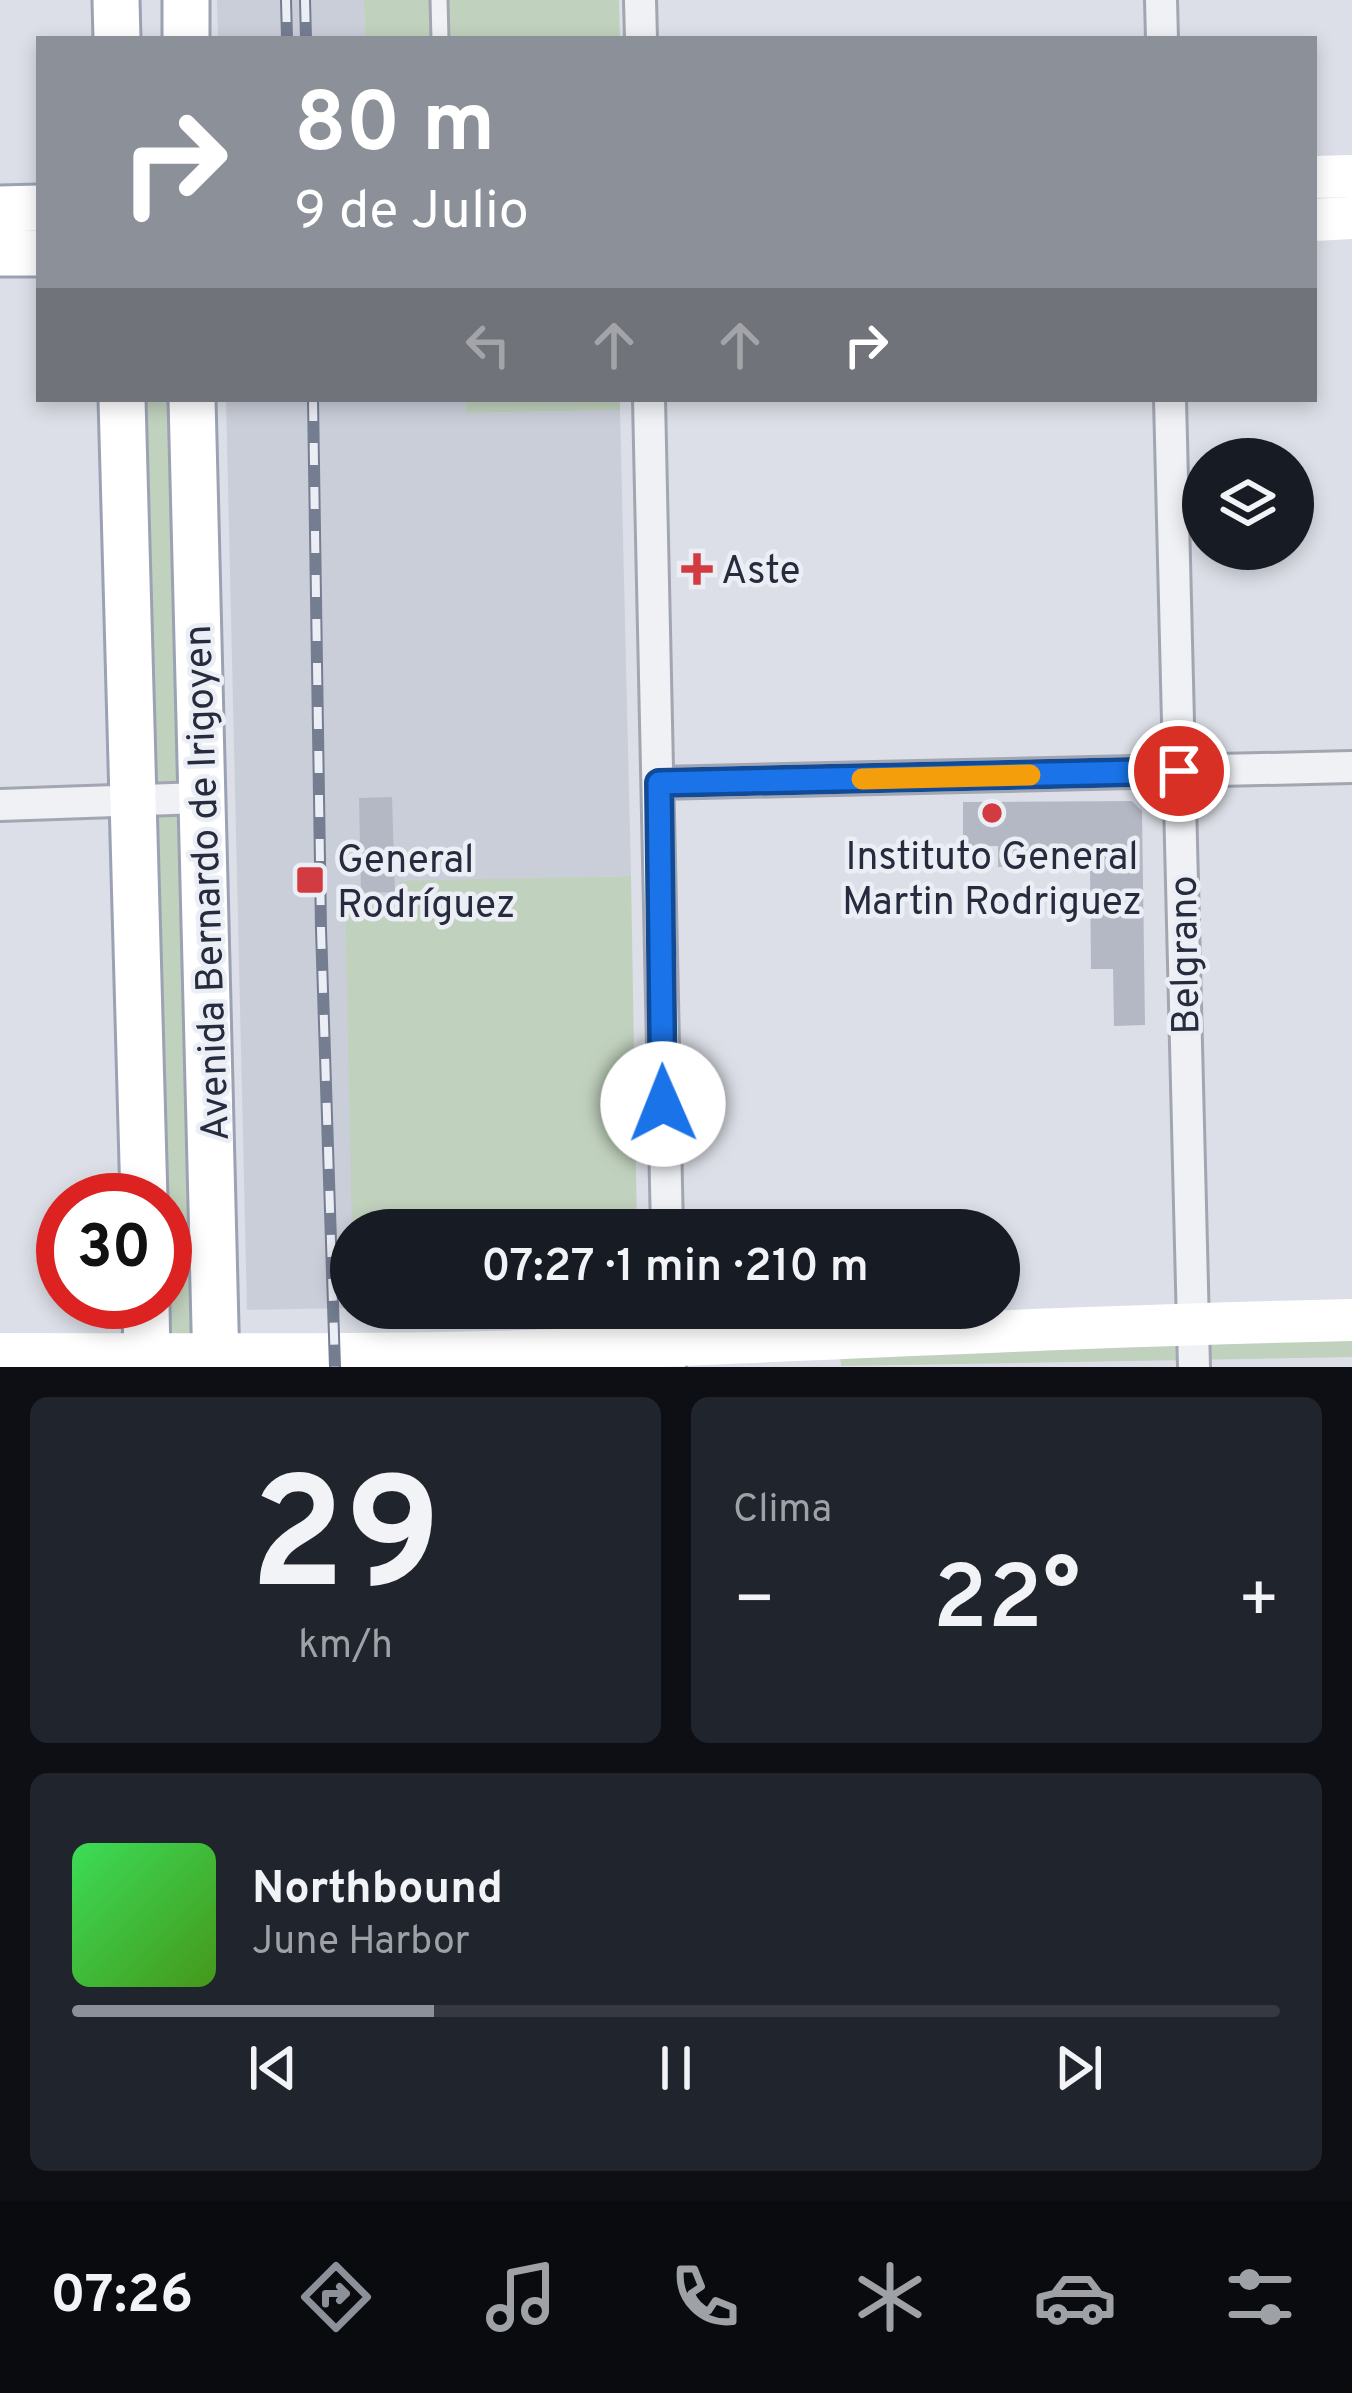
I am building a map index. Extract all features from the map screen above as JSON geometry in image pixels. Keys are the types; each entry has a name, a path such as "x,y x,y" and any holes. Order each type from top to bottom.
{"main road":[{"path":"116,0 117,36"},
{"path":"186,0 186,36"},
{"path":"0,209 36,208"},
{"path":"0,253 36,253"},
{"name":"Avenida Bernardo de Irigoyen","path":"122,402 143,1173"},
{"name":"Avenida Bernardo de Irigoyen","path":"192,402 216,1362"},
{"path":"146,1329 147,1360"}],"street":[{"path":"640,0 641,36"},
{"path":"1161,0 1162,36"},
{"path":"1317,177 1352,176"},
{"path":"1317,220 1352,218"},
{"path":"650,402 667,1209"},
{"name":"Belgrano","path":"1170,402 1194,1367"},
{"path":"659,783 1352,767"},
{"path":"0,805 201,798"},
{"path":"0,1354 216,1362 379,1360 669,1340 735,1355 782,1355 1190,1324 1352,1320"}],"lane":[{"path":"440,0 440,36"}],"shaded area":[{"path":"217,0 364,0 365,36 218,36"},
{"path":"226,402 465,402 466,413 620,410 631,876 399,882 354,1209 330,1209 330,1308 247,1310"}],"green space":[{"path":"364,0 619,0 620,36 365,36"},
{"path":"122,402 192,402 216,1367 147,1367 158,1329 192,1329 192,1173 164,1173"},
{"path":"465,402 620,402 620,410 466,413"},
{"path":"631,876 637,1209 352,1209 345,900 399,899 399,881"},
{"path":"1352,1335 1352,1357 841,1366 840,1356"}],"building":[{"path":"392,797 395,892 361,893 359,798"},
{"path":"1132,801 1142,811 1145,1025 1114,1026 1113,969 1091,969 1090,866 998,867 998,846 963,846 963,802"}],"railway":[{"path":"286,0 287,36"},
{"path":"305,0 306,36"},
{"path":"313,402 321,929 335,1367"}],"slow traffic":[{"path":"862,779 1030,775"}],"place":[{"name":"Aste","path":"697,569"},
{"name":"Instituto General Martin Rodriguez","path":"992,813"},
{"name":"General Rodríguez","path":"310,880"}],"route":[{"path":"663,1104 659,783 1179,771"}]}
